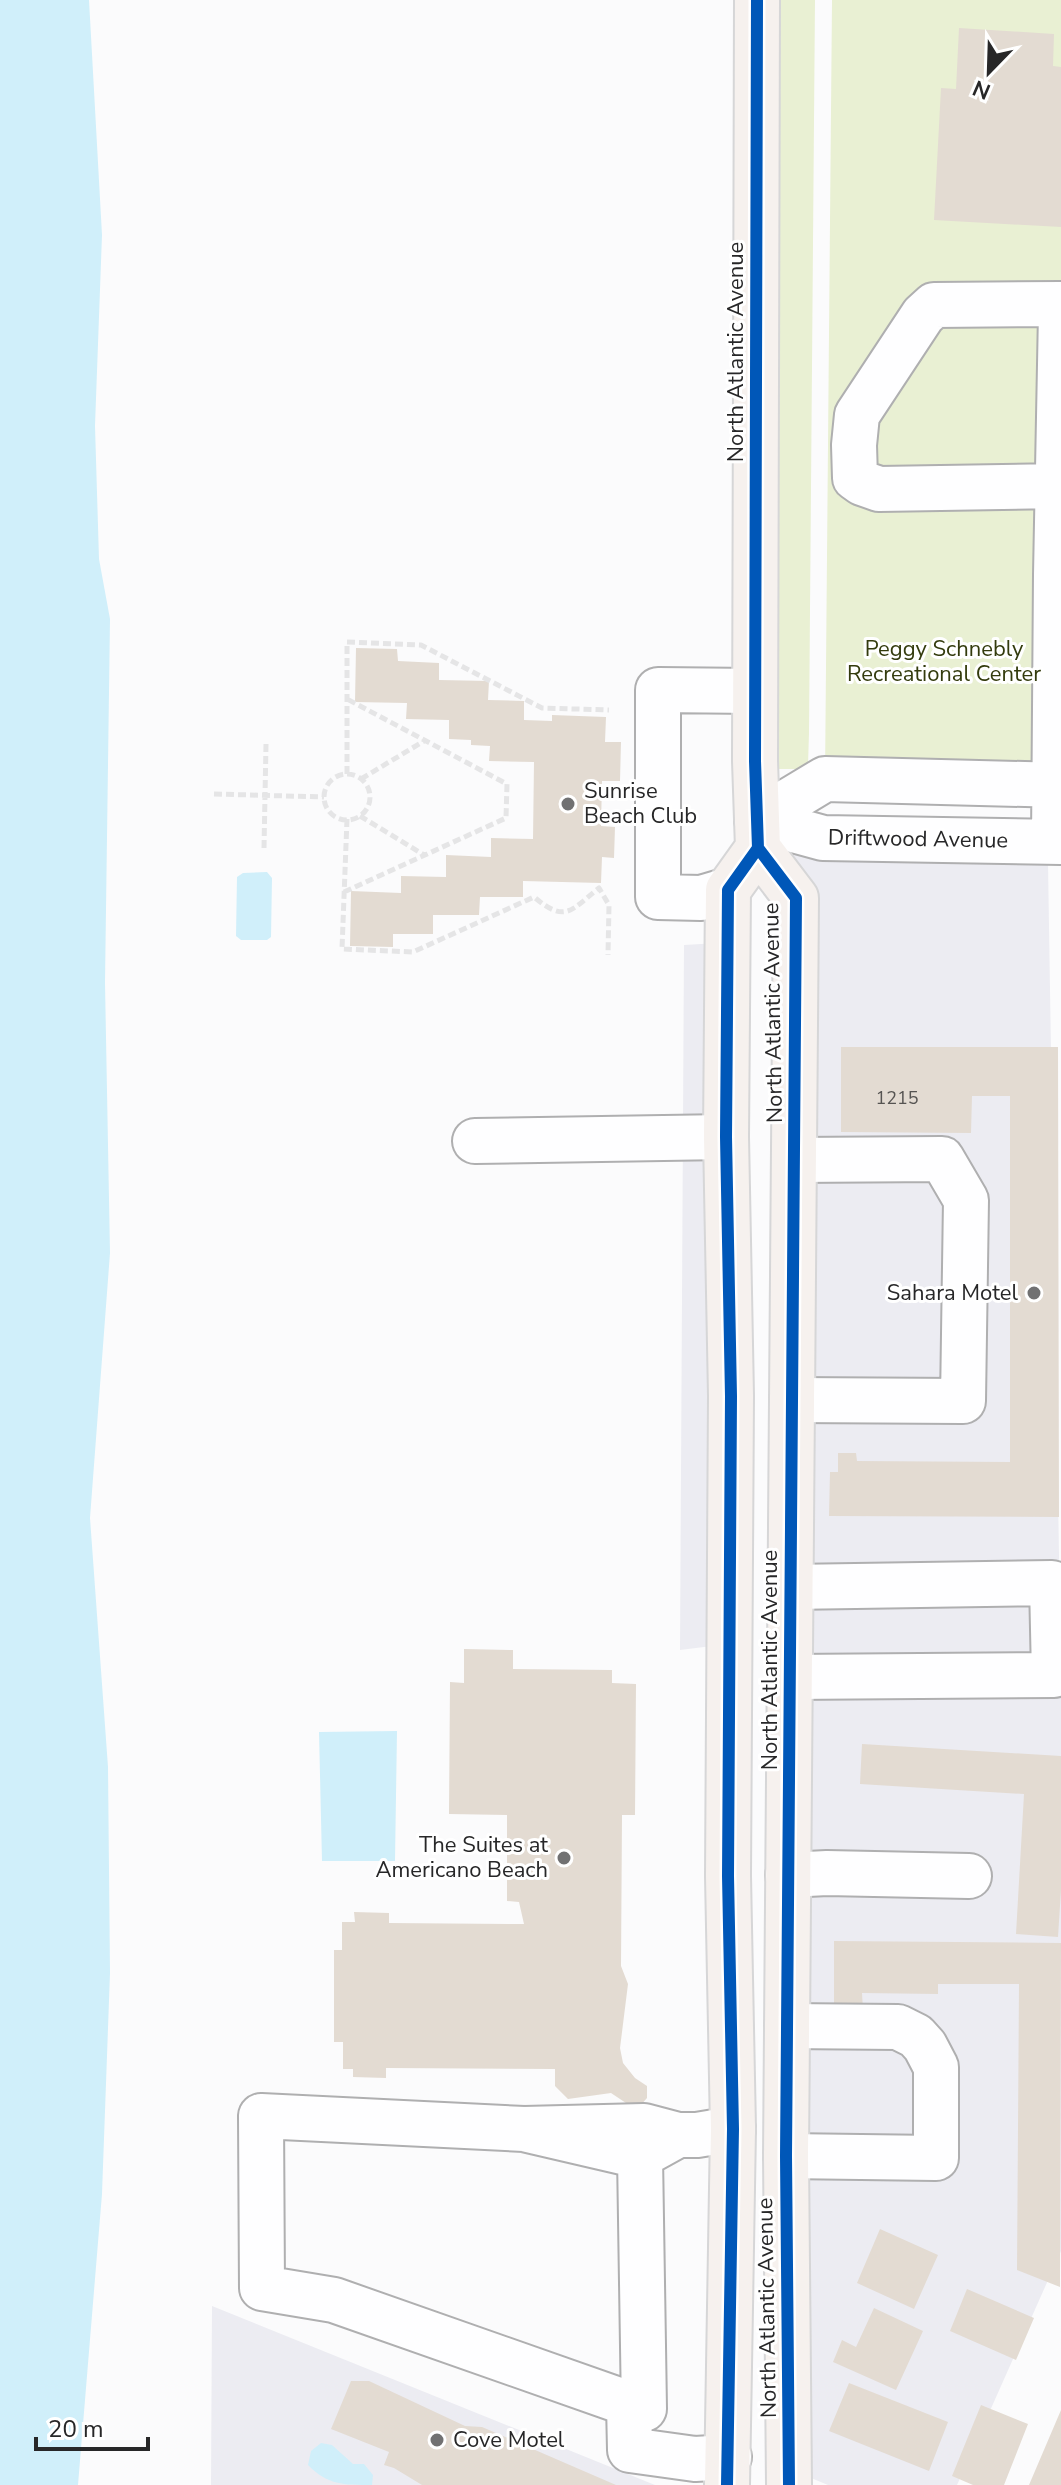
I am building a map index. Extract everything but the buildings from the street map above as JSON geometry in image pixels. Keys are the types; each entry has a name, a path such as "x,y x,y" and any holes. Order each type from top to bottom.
{"main road":[{"name":"North Atlantic Avenue","path":"728,2471 733,2129 728,1876 731,1396 726,1137 728,890 758,834 755,691 757,0"},
{"name":"North Atlantic Avenue","path":"758,834 796,898 786,2156 789,2485"}],"street":[{"path":"1059,486 879,489 855,478 854,445 857,415 865,401 923,315 934,305 1061,304"},
{"path":"1058,842 1061,312"},
{"path":"728,890 701,898 658,897 658,690 755,691"},
{"path":"758,834 825,779 1058,785"},
{"name":"Driftwood Avenue","path":"758,834 1058,842"},
{"path":"475,1141 726,1137"},
{"path":"792,1400 963,1401 966,1200 942,1159 794,1160"},
{"path":"790,1587 1052,1583 1054,1675 790,1677"},
{"path":"788,1875 969,1876"},
{"path":"786,2156 936,2158 936,2067 916,2036 898,2027 787,2026"},
{"path":"640,2156 644,2409 334,2300 262,2288 261,2116 524,2129 644,2126 678,2135 733,2129"},
{"path":"524,2129 640,2156 678,2135"},
{"path":"629,2404 630,2450 695,2459 728,2471"}],"path":[{"path":"347,774 347,642 421,645 542,708 609,710"},
{"path":"344,892 506,818 507,784 347,699"},
{"path":"361,779 425,741"},
{"path":"264,848 266,744"},
{"path":"347,774 361,779 370,794 366,810 360,816 347,819 331,813 324,797 331,781 347,774"},
{"path":"214,794 324,797"},
{"path":"360,816 424,855"},
{"path":"347,819 342,949 413,952 534,897 551,911 563,912 574,908 599,888 609,905 608,955"}],"shaded area":[{"path":"774,849 821,860 1048,863 1061,1681 1061,2251 957,2485 828,2485 777,2464"},
{"path":"735,942 736,1643 680,1650 684,945"},
{"path":"212,2306 655,2485 211,2485"}],"green space":[{"path":"777,0 815,0 809,733 808,766 803,769 774,769"},
{"name":"Peggy Schnebly Recreational Center","path":"832,0 1061,0 1061,784 825,779"}],"water":[{"path":"0,0 89,0 102,235 95,426 99,559 110,619 105,983 110,1253 90,1518 108,1767 110,1973 102,2194 78,2485 0,2485"},
{"path":"267,872 272,878 271,937 267,940 241,940 236,936 237,877 243,873"},
{"path":"397,1731 395,1861 322,1861 319,1732"},
{"path":"321,2443 332,2445 353,2464 364,2464 373,2475 372,2485 337,2482 315,2472 308,2465 311,2451"}],"cycle path":[{"path":"757,0 755,761 758,848 796,898 786,2156 789,2485"},
{"path":"727,2485 733,2129 728,1876 731,1396 726,1137 728,890 758,848"}],"place":[{"name":"Sunrise Beach Club","path":"568,804"},
{"name":"Sahara Motel","path":"1034,1293"},
{"name":"The Suites at Americano Beach","path":"564,1858"},
{"name":"Cove Motel","path":"437,2440"}]}
